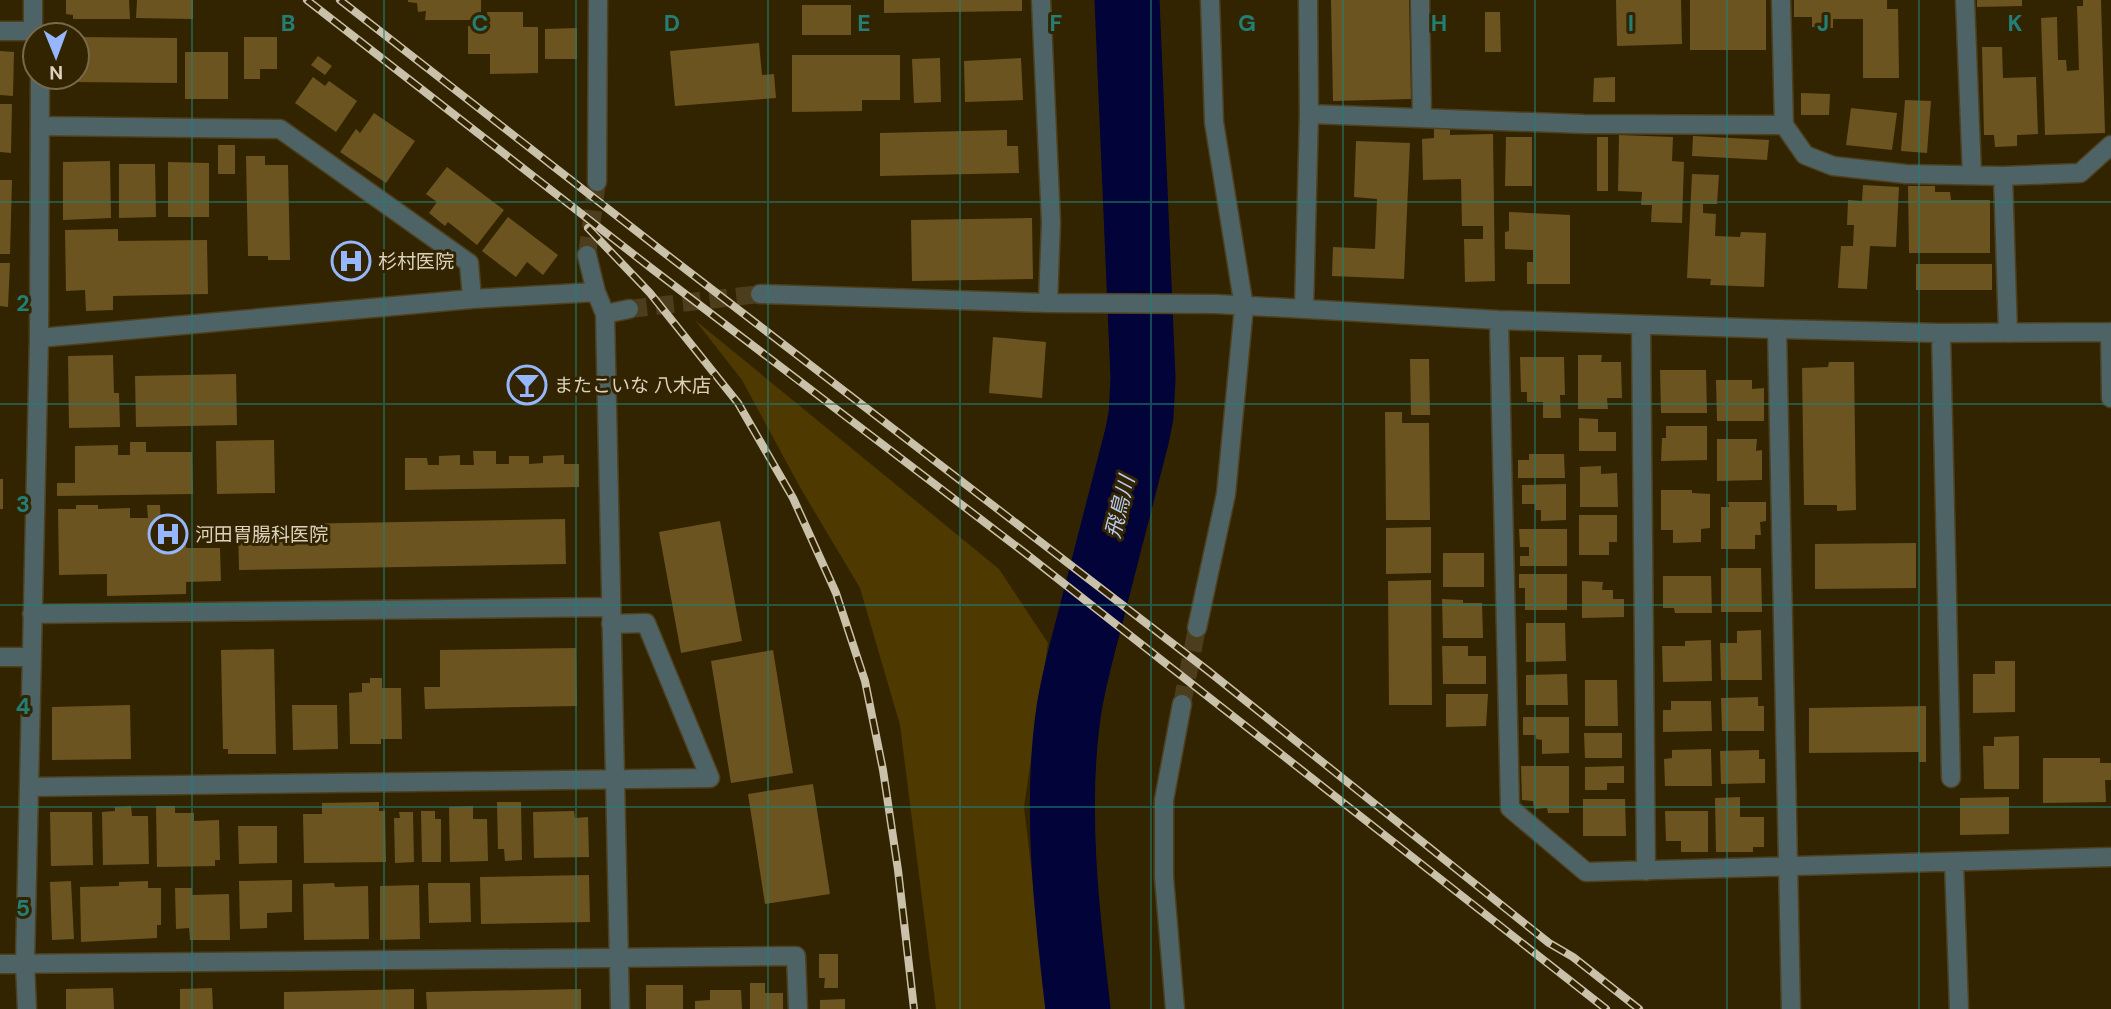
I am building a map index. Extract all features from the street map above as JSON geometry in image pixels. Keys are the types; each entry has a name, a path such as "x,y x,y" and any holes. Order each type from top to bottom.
{"street":[{"path":"33,0 36,21"},
{"path":"597,182 598,0"},
{"path":"1041,0 1057,304"},
{"path":"1197,628 1226,495 1244,307 1214,122 1210,0"},
{"path":"1304,309 1309,114 1308,0"},
{"path":"1420,0 1422,118"},
{"path":"1781,0 1784,125 1805,155 1833,166 1906,174 2003,176 2080,173 2111,145"},
{"path":"1965,0 1972,175"},
{"path":"0,31 21,32"},
{"path":"27,1009 25,964 39,338 40,91"},
{"path":"1309,114 1584,124 1784,125"},
{"path":"40,126 280,129 468,263 472,299"},
{"path":"2003,176 2008,333"},
{"path":"587,255 596,292 605,314 620,1009"},
{"path":"39,338 472,299 596,292"},
{"path":"760,294 1057,304 1216,304 1499,320 1777,329 1941,333 2110,332 2111,398"},
{"path":"605,314 629,309"},
{"path":"1499,320 1510,808 1586,872 2111,857"},
{"path":"1641,325 1646,871"},
{"path":"1777,329 1791,1009"},
{"path":"1941,333 1951,778"},
{"path":"30,786 710,778 646,623 611,616 32,614"},
{"path":"0,657 32,657"},
{"path":"1175,1009 1164,877 1164,800 1182,704"},
{"path":"1954,862 1959,1009"},
{"path":"0,964 796,956 798,1009"}],"shaded area":[{"path":"695,320 999,569 1048,643 1024,807 1048,1009 936,1009 900,725 860,588 801,489 742,380"}],"building":[{"path":"66,0 129,0 130,19 73,19 73,15 66,14"},
{"path":"137,0 193,0 193,19 136,18"},
{"path":"408,0 481,0 481,20 425,20 426,11 418,12 417,3"},
{"path":"884,0 1022,0 1022,11 884,13"},
{"path":"1331,0 1409,0 1411,99 1333,101"},
{"path":"1616,0 1681,0 1682,44 1617,46"},
{"path":"1690,0 1766,0 1766,50 1690,50"},
{"path":"1794,0 1887,0 1887,9 1898,9 1899,78 1863,78 1863,19 1833,19 1833,28 1812,27 1812,17 1794,17"},
{"path":"1977,0 2022,0 2022,6 1977,7"},
{"path":"2083,0 2101,0 2105,133 2045,135 2041,18 2057,17 2058,60 2066,60 2067,71 2079,70 2077,6 2083,6"},
{"path":"802,5 851,5 851,35 802,35"},
{"path":"487,12 523,12 523,27 538,27 538,73 490,74 490,54 468,54 468,26 488,26"},
{"path":"1485,12 1500,12 1501,52 1485,52"},
{"path":"577,28 577,59 545,59 545,29"},
{"path":"91,37 177,38 177,83 91,82"},
{"path":"244,37 277,37 277,69 260,69 260,79 244,79"},
{"path":"759,43 762,75 774,74 776,98 675,106 670,51"},
{"path":"1982,47 2002,47 2003,78 2036,77 2038,134 2017,135 2017,146 1995,147 1994,135 1984,135"},
{"path":"0,51 14,52 13,96 0,95"},
{"path":"185,52 228,52 228,99 185,99"},
{"path":"792,55 900,55 900,100 862,100 862,111 792,112"},
{"path":"318,56 332,66 325,75 311,65"},
{"path":"940,58 941,102 914,103 912,59"},
{"path":"1021,58 1023,100 965,102 964,61"},
{"path":"313,77 325,86 329,81 357,101 336,132 295,103"},
{"path":"1615,77 1615,102 1593,102 1594,78"},
{"path":"1801,93 1830,94 1829,115 1801,115"},
{"path":"1905,100 1931,101 1927,153 1901,151"},
{"path":"0,104 12,104 11,153 0,152"},
{"path":"1851,108 1897,113 1892,150 1846,145"},
{"path":"374,113 415,141 386,183 340,152 356,129 360,133"},
{"path":"1434,129 1450,129 1450,135 1493,134 1495,281 1465,282 1464,239 1483,239 1483,226 1462,226 1461,179 1423,180 1422,139 1434,138"},
{"path":"1007,130 1007,146 1018,146 1019,173 880,176 880,133"},
{"path":"1619,135 1673,137 1672,161 1684,162 1682,223 1651,222 1652,205 1641,205 1642,192 1618,191"},
{"path":"1693,136 1769,140 1767,160 1692,156"},
{"path":"1506,137 1532,137 1532,186 1505,186"},
{"path":"1597,137 1608,137 1608,191 1597,191"},
{"path":"1356,141 1410,143 1404,279 1332,276 1333,247 1375,249 1377,199 1354,197"},
{"path":"218,145 235,145 235,174 218,174"},
{"path":"246,156 265,156 265,165 288,165 290,260 248,256"},
{"path":"110,161 111,218 63,220 63,162"},
{"path":"168,162 209,163 209,217 168,217"},
{"path":"119,164 155,164 156,217 119,218"},
{"path":"447,167 504,210 477,245 448,222 445,226 429,213 437,202 426,194"},
{"path":"1692,174 1719,175 1717,204 1703,204 1703,213 1716,214 1715,236 1740,237 1741,232 1766,233 1764,287 1710,285 1711,279 1687,278"},
{"path":"0,180 12,180 10,254 0,254"},
{"path":"1863,185 1899,187 1896,247 1870,246 1867,289 1838,288 1841,246 1853,246 1854,225 1847,225 1848,200 1862,201"},
{"path":"1908,186 1935,186 1935,192 1950,192 1951,200 1990,200 1990,253 1909,253"},
{"path":"1509,212 1570,215 1570,284 1527,284 1527,262 1533,262 1533,250 1505,249"},
{"path":"508,217 558,255 543,275 527,262 516,277 482,251"},
{"path":"1032,218 1033,279 912,281 911,220"},
{"path":"118,229 118,241 207,240 208,294 113,296 113,310 86,311 85,290 66,291 65,230"},
{"path":"0,263 10,263 8,307 0,306"},
{"path":"1916,264 1992,264 1992,290 1916,290"},
{"path":"993,337 1046,342 1042,398 989,393"},
{"path":"113,355 114,393 119,393 120,427 69,428 68,356"},
{"path":"1578,355 1602,355 1601,362 1621,362 1622,398 1607,398 1608,409 1578,409"},
{"path":"1520,357 1564,357 1565,395 1560,395 1561,418 1543,418 1543,402 1527,402 1527,392 1521,392"},
{"path":"1410,359 1429,359 1430,415 1411,415"},
{"path":"1829,362 1854,362 1856,510 1837,511 1837,505 1804,505 1802,368 1828,367"},
{"path":"1660,370 1706,370 1707,413 1661,413"},
{"path":"236,374 237,425 136,427 135,376"},
{"path":"1716,380 1752,380 1752,389 1764,388 1764,421 1717,421"},
{"path":"1385,412 1402,412 1402,423 1429,423 1430,520 1386,520"},
{"path":"1579,418 1598,419 1598,432 1616,432 1616,451 1579,451"},
{"path":"1666,426 1707,426 1707,460 1661,461 1662,438 1666,438"},
{"path":"1717,439 1757,439 1756,451 1762,450 1762,480 1717,481"},
{"path":"274,440 275,493 217,494 216,441"},
{"path":"130,442 146,442 146,452 192,452 193,494 57,496 57,483 75,483 75,446 118,445 118,455 130,455"},
{"path":"473,451 496,451 496,464 509,464 509,456 529,456 529,464 543,463 543,456 564,455 564,464 579,464 579,487 405,490 405,458 427,458 428,465 439,465 439,456 460,455 460,465 474,465"},
{"path":"1529,454 1564,454 1565,478 1518,478 1518,460 1529,460"},
{"path":"1601,466 1601,474 1617,473 1618,507 1580,507 1580,467"},
{"path":"0,479 3,479 3,509 0,509"},
{"path":"1566,484 1566,520 1541,521 1541,510 1535,510 1535,504 1522,504 1522,485"},
{"path":"1661,490 1692,490 1692,493 1710,494 1710,528 1701,529 1701,542 1673,543 1673,530 1661,530"},
{"path":"1728,502 1766,502 1766,521 1760,522 1761,535 1755,535 1755,549 1721,549 1721,507 1729,507"},
{"path":"76,505 98,505 98,509 130,508 130,518 148,518 147,505 160,505 161,526 185,525 186,548 220,548 221,581 186,582 186,594 107,596 107,574 59,575 58,509 76,509"},
{"path":"1579,515 1617,515 1617,542 1609,542 1609,555 1579,555"},
{"path":"565,519 566,564 239,570 238,525"},
{"path":"720,521 742,641 681,653 659,532"},
{"path":"1431,527 1431,573 1386,574 1386,528"},
{"path":"1519,529 1567,529 1567,566 1520,566 1520,556 1529,556 1529,547 1520,547"},
{"path":"1916,543 1916,588 1815,589 1815,544"},
{"path":"1443,553 1484,553 1484,587 1443,587"},
{"path":"1721,568 1761,568 1762,612 1721,612"},
{"path":"1519,574 1567,574 1567,610 1525,610 1525,588 1519,588"},
{"path":"1663,576 1711,576 1712,613 1675,613 1674,608 1663,608"},
{"path":"1431,580 1432,705 1389,705 1388,581"},
{"path":"1582,581 1603,582 1602,590 1613,590 1613,599 1624,599 1624,617 1582,618"},
{"path":"1442,599 1482,603 1483,638 1443,638"},
{"path":"1526,623 1565,623 1566,661 1526,662"},
{"path":"1761,630 1762,680 1721,680 1720,643 1737,643 1737,631"},
{"path":"1711,640 1712,681 1663,682 1662,646 1685,646 1685,641"},
{"path":"1442,646 1468,646 1468,656 1486,656 1486,684 1443,684"},
{"path":"576,648 577,706 425,709 424,687 440,687 440,650"},
{"path":"274,649 276,754 228,754 228,749 223,749 221,650"},
{"path":"773,650 793,773 731,783 711,661"},
{"path":"1995,661 2015,661 2015,712 1973,713 1973,674 1995,674"},
{"path":"1567,674 1568,705 1526,705 1526,675"},
{"path":"370,678 382,678 382,688 401,688 402,739 381,739 381,744 350,744 349,693 362,692 362,683 370,683"},
{"path":"1585,680 1617,680 1618,726 1585,726"},
{"path":"1446,694 1488,694 1486,726 1446,727"},
{"path":"1758,697 1758,706 1764,706 1764,731 1722,731 1721,698"},
{"path":"1671,701 1711,701 1712,731 1663,732 1663,710 1671,710"},
{"path":"130,705 131,759 52,760 52,707"},
{"path":"292,705 337,705 338,749 293,750"},
{"path":"1926,706 1926,762 1919,762 1919,752 1809,753 1809,708"},
{"path":"1523,717 1569,717 1569,753 1542,754 1542,740 1536,739 1536,735 1523,735"},
{"path":"1584,733 1622,733 1622,758 1585,758"},
{"path":"2019,736 2019,789 1984,789 1983,746 1994,746 1994,737"},
{"path":"1711,749 1712,786 1665,786 1664,759 1672,758 1672,750"},
{"path":"1759,750 1759,759 1765,759 1765,783 1721,784 1720,751"},
{"path":"2043,758 2100,758 2100,763 2111,763 2111,780 2105,780 2106,802 2043,803"},
{"path":"1521,766 1569,766 1569,813 1548,813 1547,808 1534,809 1533,801 1522,800"},
{"path":"1624,766 1624,783 1607,783 1607,790 1585,790 1585,767"},
{"path":"813,784 830,894 765,904 748,794"},
{"path":"1740,797 1740,817 1764,817 1764,847 1753,847 1753,852 1716,852 1715,798"},
{"path":"2009,797 2009,834 1960,835 1960,798"},
{"path":"1583,799 1625,799 1626,836 1583,836"},
{"path":"379,802 379,811 385,811 386,862 304,863 303,814 322,814 322,803"},
{"path":"497,802 521,802 522,860 505,861 504,849 498,849"},
{"path":"131,806 132,816 148,816 149,864 103,865 102,812 115,811 115,807"},
{"path":"156,806 175,806 175,813 194,813 194,821 219,820 220,860 215,860 215,866 157,867"},
{"path":"473,806 473,819 487,819 488,861 450,862 449,807"},
{"path":"421,811 435,811 435,819 441,819 441,862 422,862"},
{"path":"574,811 575,818 588,817 589,857 534,858 533,812"},
{"path":"1665,811 1708,811 1708,852 1681,852 1681,841 1666,841"},
{"path":"50,812 92,812 93,865 51,866"},
{"path":"399,812 413,812 414,862 395,863 394,818 400,818"},
{"path":"238,826 277,826 277,863 239,864"},
{"path":"589,875 590,922 481,924 480,877"},
{"path":"292,880 292,912 267,913 267,928 240,929 239,881"},
{"path":"71,881 74,939 52,940 50,882"},
{"path":"148,881 148,888 161,888 161,925 157,925 157,938 81,942 80,887 119,886 119,882"},
{"path":"334,883 335,887 368,886 369,939 304,940 303,884"},
{"path":"428,883 470,883 471,922 429,923"},
{"path":"419,885 420,939 380,940 380,886"},
{"path":"175,888 192,888 192,895 229,894 230,940 190,940 189,928 176,929"},
{"path":"819,954 838,954 838,988 824,988 825,978 819,978"},
{"path":"750,983 765,983 765,993 783,993 783,1009 750,1009"},
{"path":"646,985 683,985 683,1009 646,1009"},
{"path":"113,988 114,1009 66,1009 66,989"},
{"path":"212,988 213,1009 180,1009 180,989"},
{"path":"414,989 414,1009 284,1009 284,992"},
{"path":"581,989 581,1009 427,1009 426,992"},
{"path":"710,990 741,990 742,1009 695,1009 695,1001 710,1000"},
{"path":"845,999 845,1009 820,1009 820,1000"}],"waterway":[{"name":"飛鳥川","path":"1078,1009 1064,863 1064,752 1076,675 1137,436 1143,378 1127,0"}],"tunnel":[{"path":"587,255 597,182"},
{"path":"629,309 760,294"},
{"path":"1182,704 1197,628"}],"railway":[{"path":"307,0 651,268 1025,553 1606,1009"},
{"path":"340,0 1207,670 1549,943 1573,957 1639,1009"},
{"path":"588,228 650,293 738,403 793,498 836,593 865,681 883,770 914,1009"}],"place":[{"name":"杉村医院","path":"351,261"},
{"name":"またこいな 八木店","path":"527,385"},
{"name":"河田胃腸科医院","path":"168,534"}]}
